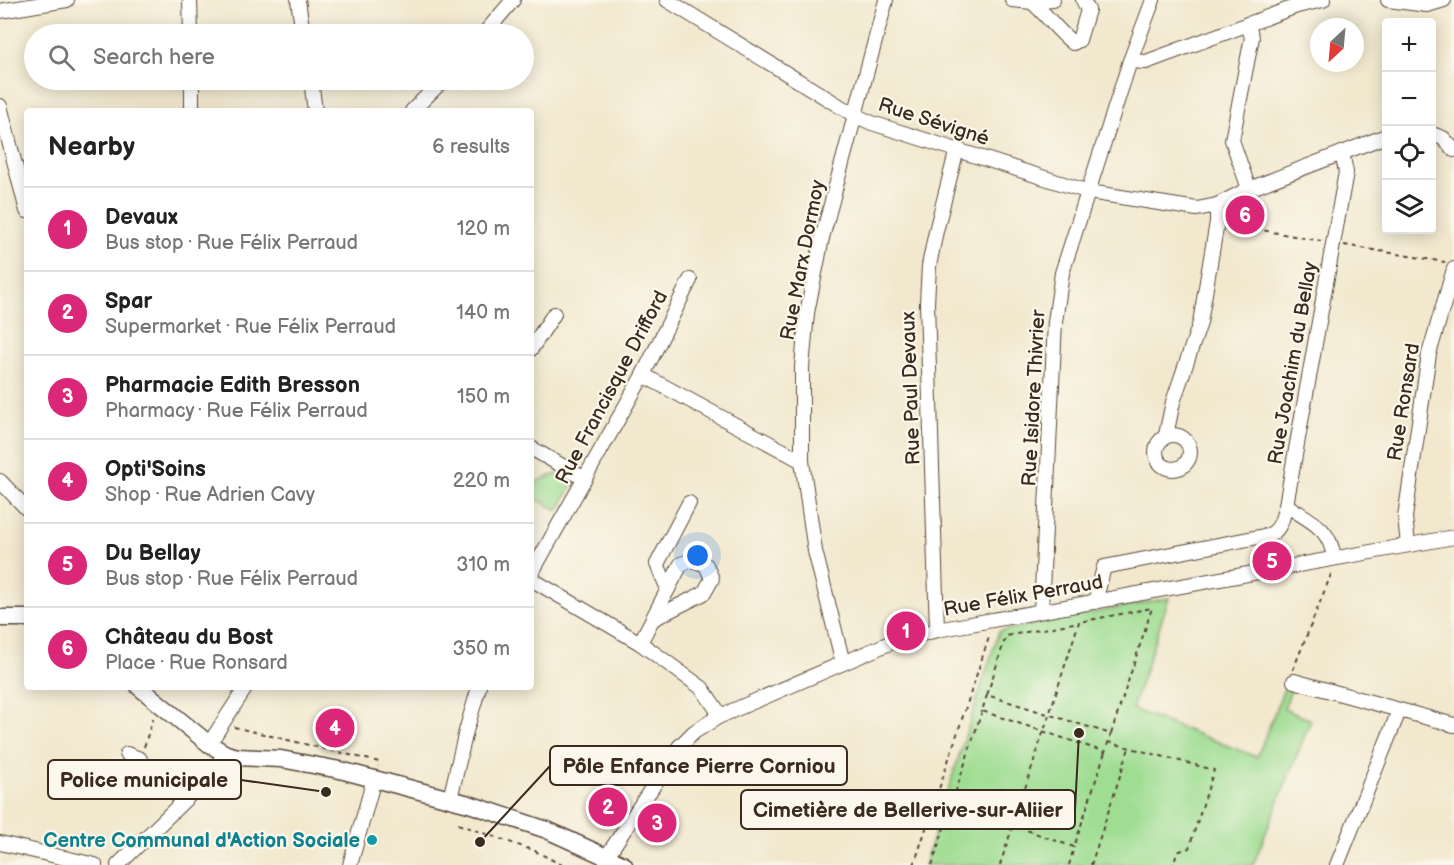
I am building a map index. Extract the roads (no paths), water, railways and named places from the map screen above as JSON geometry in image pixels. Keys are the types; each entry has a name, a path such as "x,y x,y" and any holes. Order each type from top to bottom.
{"main road":[{"path":"0,618 24,618"},
{"path":"144,690 209,744 226,754 291,761 340,770 450,799 547,830 624,865"}],"street":[{"path":"0,11 67,0"},
{"path":"190,0 191,24"},
{"path":"298,0 302,24"},
{"path":"493,24 513,0"},
{"name":"Rue Sévigné","path":"667,0 854,115 872,123 1089,192 1197,209 1216,206"},
{"name":"Rue Marx Dormoy","path":"843,663 815,551 802,461 802,367 807,313 822,238 886,0"},
{"path":"1012,0 1032,2 1053,0"},
{"path":"1032,2 1073,43 1078,40 1088,10 1083,0"},
{"name":"Rue Isidore Thivrier","path":"1041,611 1055,322 1062,273 1130,61 1153,0"},
{"path":"1130,61 1146,62 1297,6 1323,0"},
{"path":"1388,0 1427,5 1444,0 1454,5"},
{"path":"1248,24 1252,36 1232,140 1249,189"},
{"path":"192,90 192,108"},
{"path":"312,90 315,108"},
{"path":"415,108 433,90"},
{"path":"0,106 24,199"},
{"path":"1436,136 1443,138 1454,150"},
{"path":"1166,435 1173,402 1200,323 1217,222 1216,206 1249,189 1382,138"},
{"name":"Rue Paul Devaux","path":"937,630 927,303 929,266 957,149"},
{"name":"Rue Joachim du Bellay","path":"1095,602 1104,567 1269,535 1280,525 1286,505 1346,172 1342,153"},
{"name":"Rue Ronsard","path":"1408,545 1405,517 1429,354 1454,269"},
{"name":"Rue Francisque Drifford","path":"534,572 643,375 690,280"},
{"path":"534,344 554,314"},
{"path":"643,375 802,461"},
{"path":"534,450 585,479"},
{"path":"0,480 24,506"},
{"path":"668,589 657,564 689,503"},
{"path":"1286,505 1325,532 1332,544 1334,558"},
{"name":"Rue Félix Perraud","path":"613,861 679,747 694,732 718,717 892,642 937,630 1454,537"},
{"path":"640,643 681,564 693,560 706,565 712,579 704,593 653,619"},
{"path":"534,579 640,643 702,688 717,710 718,717"},
{"path":"1294,681 1454,725"},
{"path":"209,744 244,690"},
{"path":"450,799 474,690"},
{"path":"1337,865 1399,711"},
{"path":"118,865 204,781 226,754"},
{"path":"350,865 374,779"},
{"path":"0,843 95,865"}],"place":[{"name":"Château du Bost","path":"1245,215"},
{"name":"Du Bellay","path":"1272,561"},
{"name":"Devaux","path":"906,631"},
{"name":"Opti'Soins","path":"335,728"},
{"name":"Cimetière de Bellerive-sur-Aliier","path":"1079,733"},
{"name":"Police municipale","path":"326,792"},
{"name":"Spar","path":"608,807"},
{"name":"Pharmacie Edith Bresson","path":"657,823"},
{"name":"Centre Communal d'Action Sociale","path":"372,840"},
{"name":"Pôle Enfance Pierre Corniou","path":"480,842"}]}
